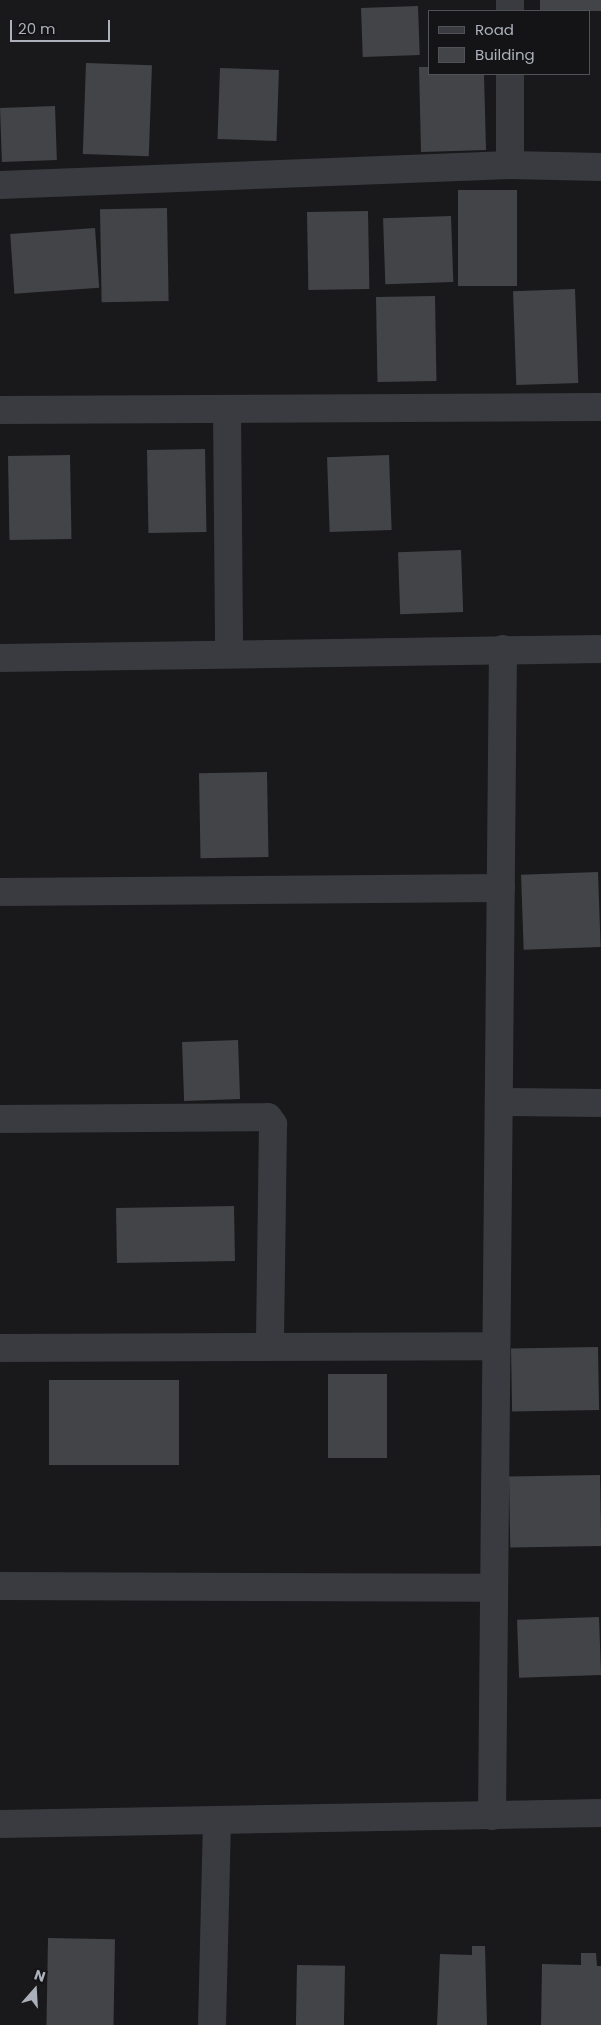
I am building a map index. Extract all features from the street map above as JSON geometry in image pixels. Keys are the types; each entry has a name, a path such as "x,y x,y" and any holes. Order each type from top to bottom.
{"street":[{"path":"510,75 510,165"},
{"path":"0,185 510,165 601,167"},
{"path":"0,410 601,407"},
{"path":"228,409 228,653"},
{"path":"492,1816 503,649"},
{"path":"0,658 228,653 601,649"},
{"path":"0,892 500,888"},
{"path":"499,1102 601,1103"},
{"path":"0,1119 268,1117 273,1124 270,1347"},
{"path":"0,1348 496,1346"},
{"path":"0,1586 494,1588"},
{"path":"0,1824 601,1813"},
{"path":"212,2025 217,1821"}],"building":[{"path":"540,0 601,0 601,11 540,10"},
{"path":"418,6 420,55 363,57 361,8"},
{"path":"86,63 152,65 149,156 83,154"},
{"path":"419,67 428,67 428,75 484,75 486,150 421,152"},
{"path":"220,68 279,70 276,141 218,139"},
{"path":"55,106 57,160 2,162 0,108"},
{"path":"458,190 517,190 517,286 458,286"},
{"path":"167,208 169,301 102,302 100,209"},
{"path":"368,211 369,289 308,290 307,212"},
{"path":"451,216 453,282 385,284 383,218"},
{"path":"95,228 99,288 14,294 10,234"},
{"path":"575,289 578,383 516,385 513,291"},
{"path":"435,296 436,381 377,382 376,297"},
{"path":"205,449 206,532 148,533 147,450"},
{"path":"70,455 71,539 9,540 8,456"},
{"path":"389,455 392,530 330,532 327,457"},
{"path":"461,550 463,612 400,614 398,552"},
{"path":"267,772 268,857 200,858 199,773"},
{"path":"598,872 601,947 524,950 521,875"},
{"path":"238,1040 240,1099 184,1101 182,1042"},
{"path":"234,1206 235,1261 117,1263 116,1208"},
{"path":"598,1347 599,1410 512,1412 511,1349"},
{"path":"328,1374 387,1374 387,1458 328,1458"},
{"path":"49,1380 179,1380 179,1465 49,1465"},
{"path":"600,1475 601,1546 510,1548 509,1477"},
{"path":"599,1617 601,1675 519,1678 517,1620"},
{"path":"48,1938 115,1939 113,2025 46,2025"},
{"path":"472,1946 485,1946 487,2025 437,2025 440,1954 472,1955"},
{"path":"581,1953 596,1953 597,1966 601,1966 601,2025 541,2025 542,1964 581,1965"},
{"path":"297,1965 345,1966 344,2025 296,2025"}]}
